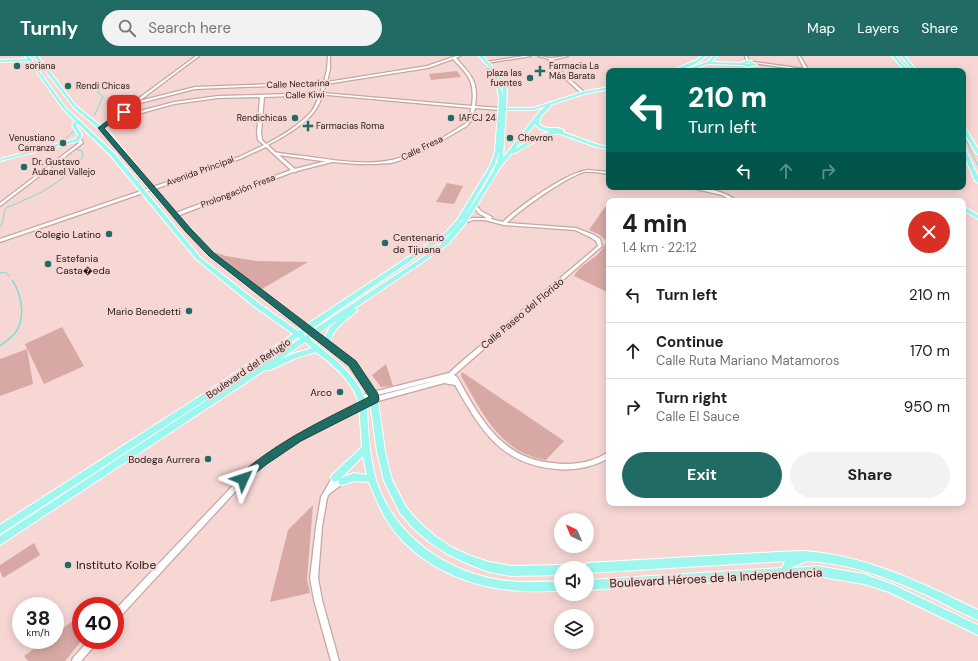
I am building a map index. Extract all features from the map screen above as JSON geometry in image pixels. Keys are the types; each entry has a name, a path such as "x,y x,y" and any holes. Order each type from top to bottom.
{"main road":[{"name":"Boulevard del Refugio","path":"0,530 301,336 448,233 459,221 492,166 497,152 500,88 496,79 476,56"},
{"path":"481,56 500,78"},
{"path":"681,68 698,62 704,56"},
{"path":"894,56 904,68"},
{"path":"903,56 913,68"},
{"path":"708,63 714,57 724,61 746,65"},
{"path":"0,60 27,58"},
{"path":"27,58 64,108 113,155 198,258 258,306 318,349 343,370 362,401 366,448 372,479 381,502 398,529 418,550 435,562 457,573 490,583 532,587 554,586"},
{"path":"0,60 38,58 75,107 101,128 124,153 152,189 212,254 276,306 310,330 352,364 374,396 381,452 388,481 403,510 432,539 469,560 489,567 512,571 554,570"},
{"path":"694,68 708,63 754,65 753,68"},
{"name":"Boulevard del Refugio","path":"310,330 373,293 448,242 465,222 498,167 501,157 504,137 505,89 500,78"},
{"path":"51,90 61,89"},
{"path":"500,109 533,109 583,93 606,89"},
{"path":"498,167 510,154 541,113 552,104"},
{"path":"64,108 75,107"},
{"path":"541,113 537,124 544,130 562,132 599,145 606,146"},
{"path":"0,159 77,140 80,135 74,125 77,121"},
{"path":"499,128 504,137"},
{"path":"510,154 553,131"},
{"path":"966,132 978,153"},
{"path":"966,155 978,181"},
{"path":"966,208 978,210"},
{"path":"966,210 978,217"},
{"path":"328,344 327,340 332,329 373,293"},
{"name":"Boulevard del Refugio","path":"0,541 254,373 301,336"},
{"path":"254,373 294,356 318,349"},
{"path":"338,479 366,448"},
{"path":"338,479 354,477 372,479"},
{"path":"788,573 787,568 789,563 812,556"},
{"name":"Boulevard Héroes de la Independencia","path":"594,568 812,556 829,558 872,569 924,590 978,615"},
{"name":"Boulevard Héroes de la Independencia","path":"594,585 817,570 864,579 891,588 978,630"}],"street":[{"path":"101,128 198,56"},
{"name":"Avenida Principal","path":"0,241 152,189 266,147 285,135 309,116 316,108 329,65 329,56"},
{"name":"Calle Nectarina","path":"136,103 195,88 324,83 417,69 459,56"},
{"path":"487,62 530,56"},
{"path":"539,56 551,59 567,56"},
{"path":"746,56 746,65"},
{"path":"799,56 806,68"},
{"name":"Calle Fresa","path":"274,153 336,160 382,163 404,158 468,124 472,118 476,88 474,82 454,58"},
{"path":"551,59 550,63 583,93"},
{"path":"754,65 786,68"},
{"path":"754,65 776,68"},
{"path":"489,70 500,78"},
{"name":"Calle Kiwi","path":"112,120 189,100 218,97 320,95 500,109"},
{"path":"262,96 259,133 260,140 266,147 295,171"},
{"path":"0,205 81,143 80,140 77,140"},
{"name":"Prolongación Fresa","path":"176,216 295,171 336,160"},
{"path":"465,222 472,219 486,218 506,223 575,174 586,171 606,173"},
{"path":"705,190 723,194 730,198"},
{"path":"475,206 486,218"},
{"name":"Calle Paseo del Florido","path":"444,381 600,246 598,240 576,229 506,223"},
{"path":"124,606 243,479 263,460 297,438 362,401 374,396 450,375 458,383 482,425 496,442 524,460 552,467 571,467 588,464 606,456"},
{"path":"374,396 444,381 458,383"},
{"path":"335,661 318,600 314,578 319,527 324,497 338,479"},
{"path":"76,661 86,649"}],"shaded area":[{"path":"457,71 461,77 431,80 429,74"},
{"path":"447,183 463,186 454,204 436,202"},
{"path":"606,205 606,241 600,235 589,230"},
{"path":"606,241 606,292 574,276 577,271 600,252"},
{"path":"214,252 226,256 256,261 308,262 262,289"},
{"path":"62,327 84,366 44,384 25,344"},
{"path":"27,349 33,384 0,396 0,359"},
{"path":"386,364 393,386 381,387 372,375"},
{"path":"462,372 564,441 546,460 530,456 516,449 504,440 485,417 461,376"},
{"path":"313,505 307,579 310,593 270,602 288,530"},
{"path":"34,543 40,555 3,578 0,571 0,565"},
{"path":"72,622 72,649 75,649 65,661 28,661 24,656 34,649 64,649 64,627"}],"waterway":[{"path":"897,56 908,68"},
{"path":"91,85 103,97 94,116"},
{"path":"66,138 74,131"},
{"path":"966,140 978,166"},
{"path":"0,227 6,208 48,188 75,167 83,157 82,151 76,149"},
{"path":"0,273 6,272 9,276"},
{"path":"0,346 15,333 21,321 22,307 19,294 13,281"}],"place":[{"name":"soriana","path":"17,66"},
{"name":"Farmacia La Más Barata","path":"540,71"},
{"name":"plaza las fuentes","path":"530,78"},
{"name":"Rendi Chicas","path":"68,86"},
{"name":"Rendichicas","path":"295,118"},
{"name":"IAFCJ 24","path":"451,118"},
{"name":"Farmacias Roma","path":"308,126"},
{"name":"Chevron","path":"510,138"},
{"name":"Venustiano Carranza","path":"63,143"},
{"name":"Dr. Gustavo Aubanel Vallejo","path":"24,167"},
{"name":"Colegio Latino","path":"109,234"},
{"name":"Centenario de Tijuana","path":"385,243"},
{"name":"Estefania Casta�eda","path":"48,264"},
{"name":"Mario Benedetti","path":"189,311"},
{"name":"Arco","path":"340,392"},
{"name":"Bodega Aurrera","path":"208,459"},
{"name":"Instituto Kolbe","path":"68,565"}],"route":[{"path":"124,112 101,128 107,133 152,189 188,230 212,254 259,293 313,332 352,364 373,394 374,399 297,438 263,460 243,479"}]}
